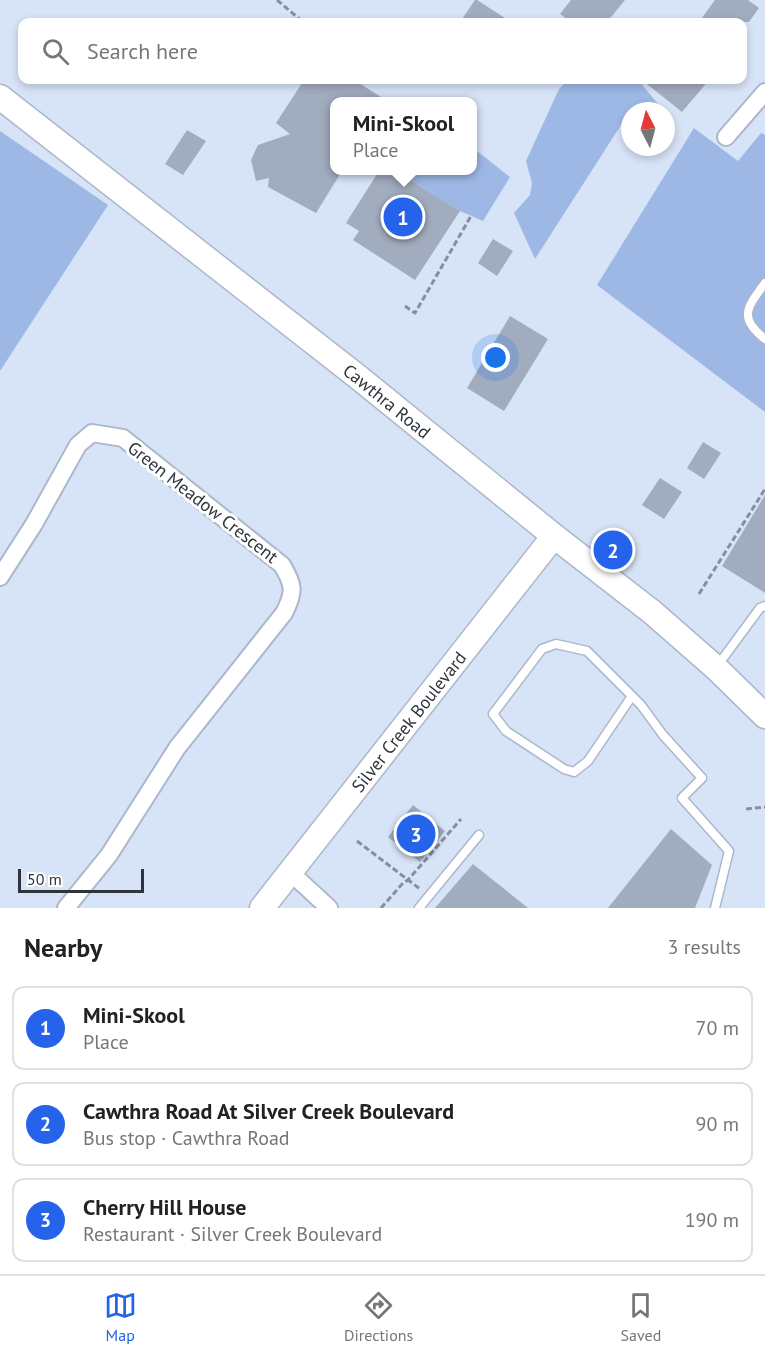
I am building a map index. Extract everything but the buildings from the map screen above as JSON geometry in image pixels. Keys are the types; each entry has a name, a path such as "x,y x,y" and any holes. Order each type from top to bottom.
{"main road":[{"name":"Cawthra Road","path":"5,105 358,377 652,612 716,668 765,716"},
{"name":"Silver Creek Boulevard","path":"262,908 555,536"}],"street":[{"path":"726,137 765,92"},
{"name":"Green Meadow Crescent","path":"0,577 34,524 78,445 92,434 123,438 282,565 291,579 292,597 284,613 177,748 109,855 66,908"},
{"path":"290,872 329,908"}],"lane":[{"path":"765,283 750,304 747,315 749,324 765,339"},
{"path":"716,668 760,608 765,606"},
{"path":"632,696 588,761 574,772 564,769 506,731 493,714 542,649 556,644 587,651 632,696 641,705 663,735 702,778 682,798 729,851 715,908"},
{"path":"419,908 479,834"}],"path":[{"path":"277,0 298,18"},
{"path":"405,306 415,313 471,216"},
{"path":"699,594 765,489"},
{"path":"746,809 765,807"},
{"path":"381,908 461,819"},
{"path":"357,841 429,896"}],"shaded area":[{"path":"564,84 641,84 656,102 621,102 621,125 535,259 514,213 530,195 532,183 526,161 559,89"},
{"path":"694,128 738,161 761,133 765,135 765,412 597,285"},
{"path":"0,131 108,205 0,371"},
{"path":"477,151 510,177 483,221 460,211 402,175 477,175"}],"place":[{"name":"Mini-Skool","path":"403,217"},
{"name":"Cawthra Road At Silver Creek Boulevard","path":"613,550"},
{"name":"Cherry Hill House","path":"416,834"}]}
